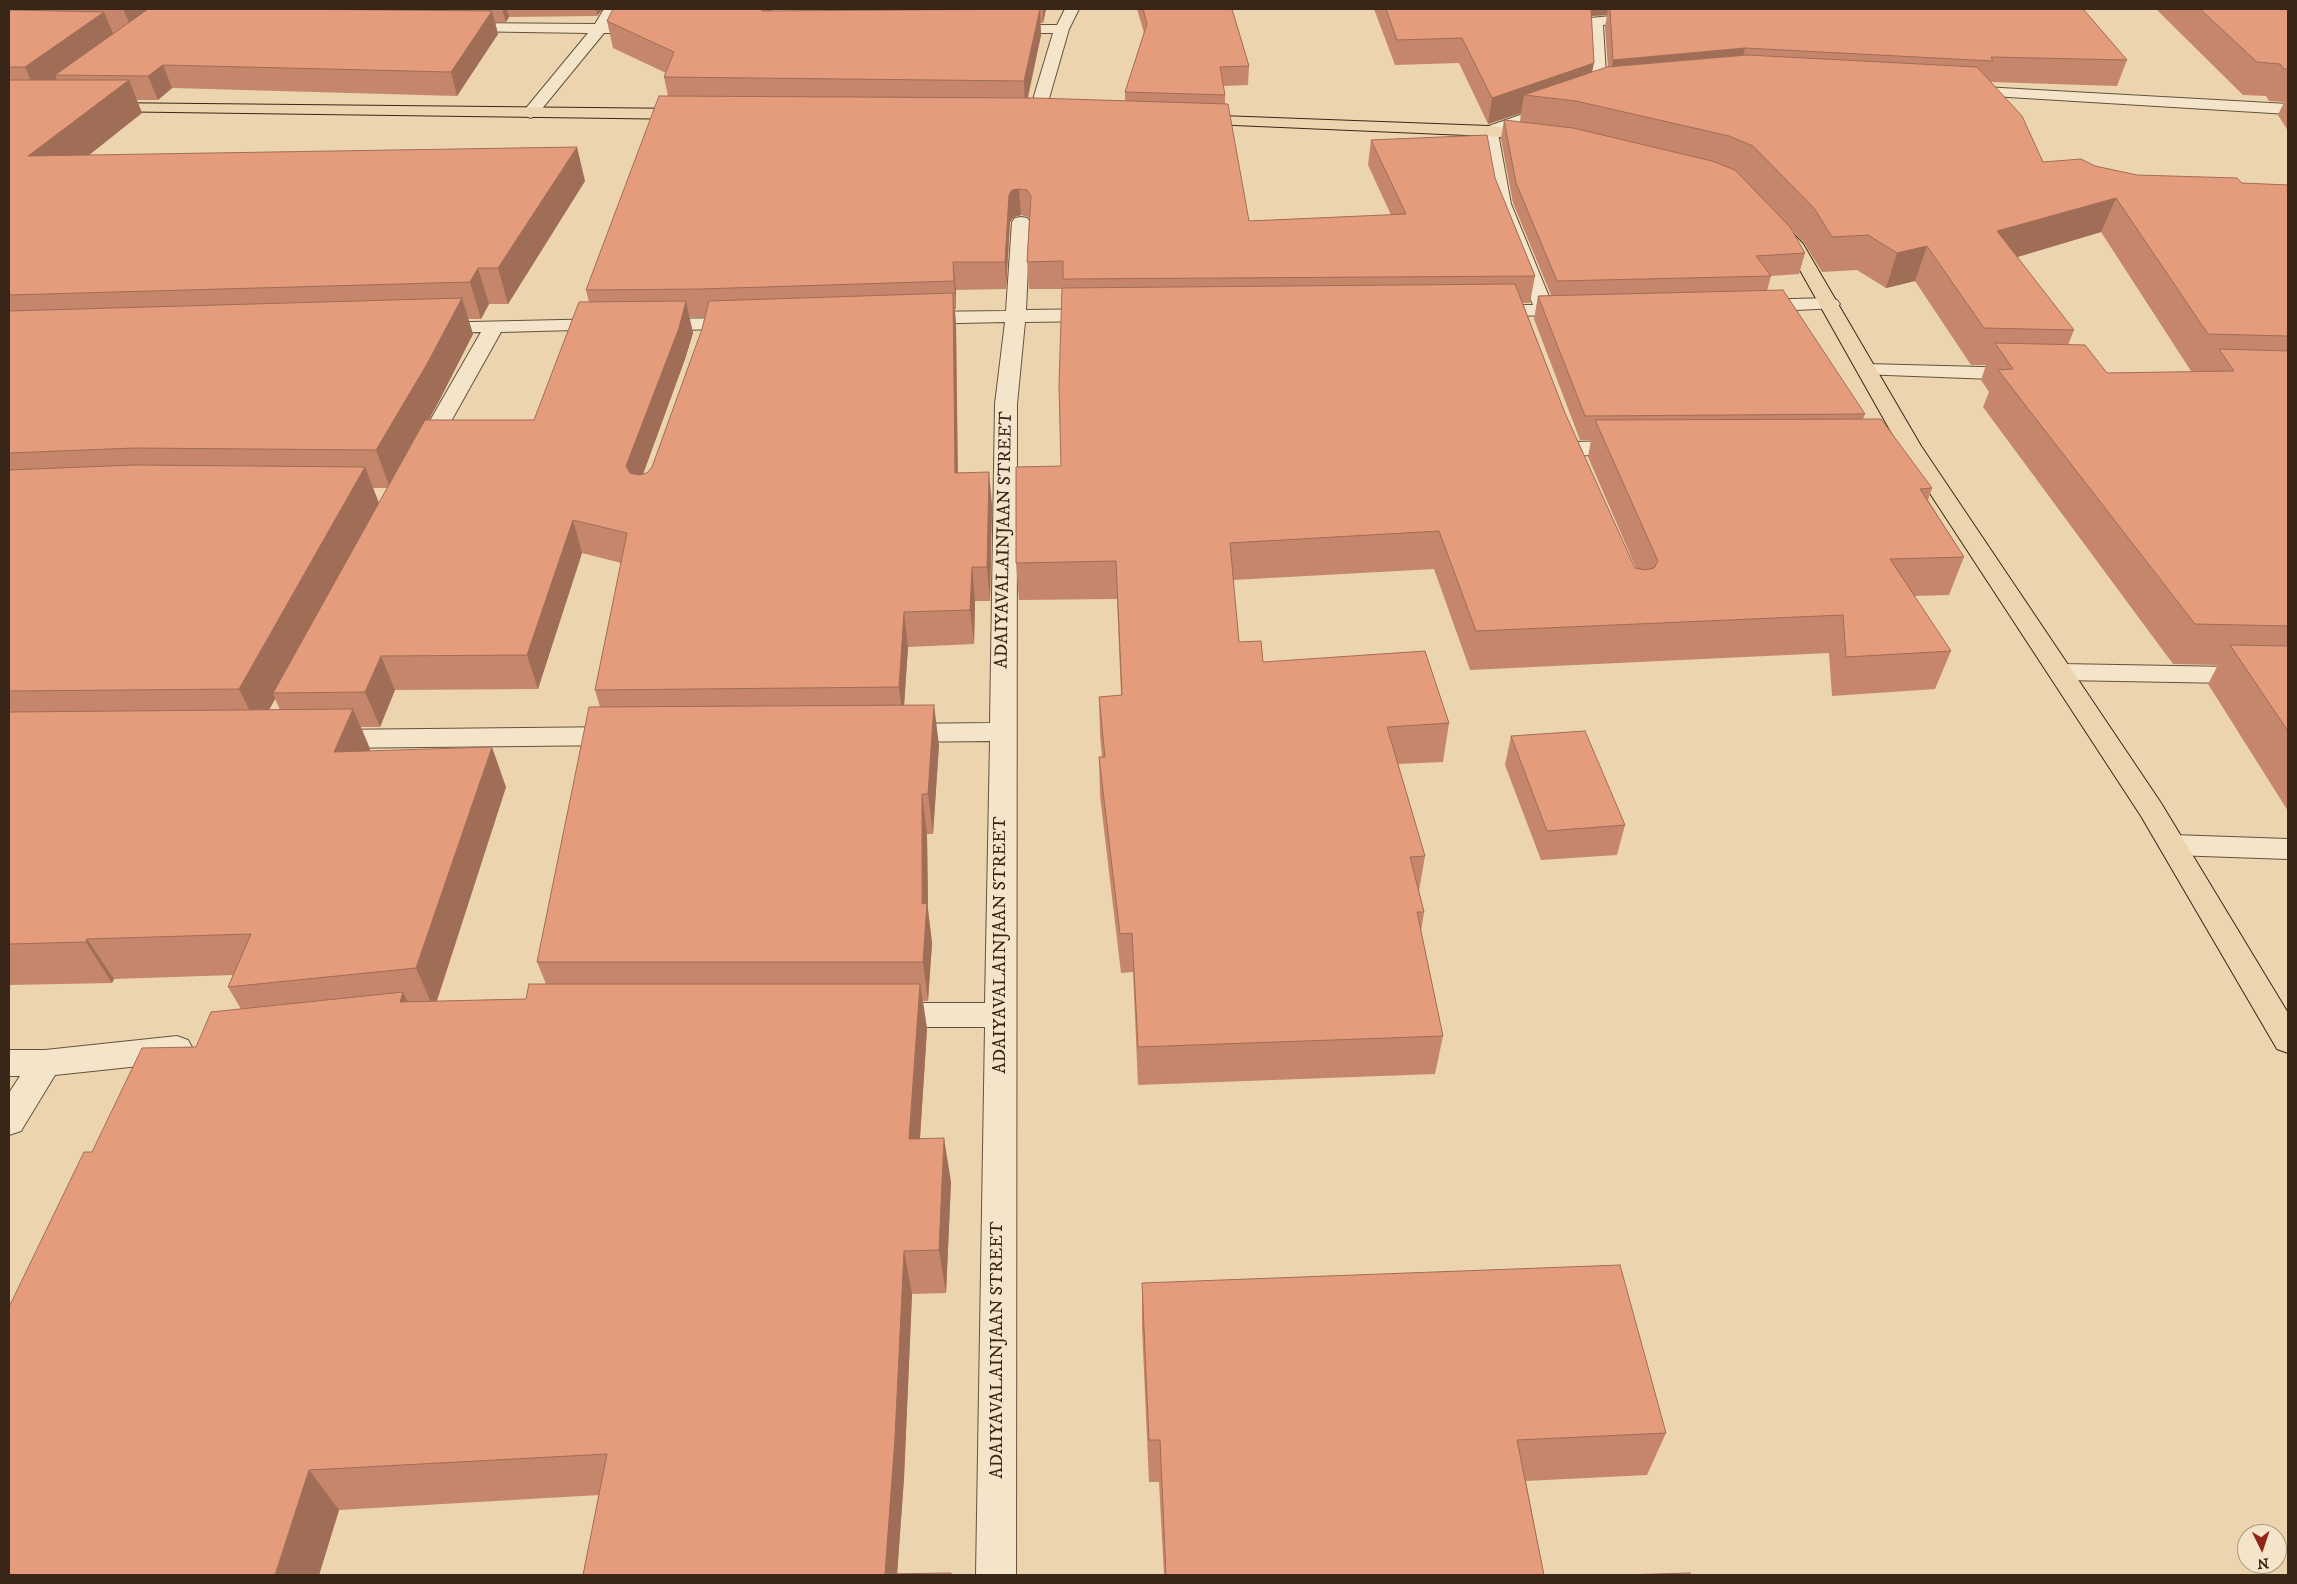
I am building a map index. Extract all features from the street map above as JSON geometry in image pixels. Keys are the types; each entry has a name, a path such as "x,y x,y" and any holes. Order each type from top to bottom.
{"main road":[{"path":"88,107 704,114"},
{"path":"1017,116 1056,116"},
{"path":"1176,120 1489,130 1552,139"},
{"path":"1768,218 1794,244 1830,304 1867,370 1900,446 2062,672 2172,845 2288,1040"}],"street":[{"path":"530,113 599,28 611,9"},
{"path":"1036,116 1062,29 1072,9"},
{"path":"1599,92 1596,21 1700,10 1717,11"},
{"path":"440,27 658,29"},
{"path":"993,29 1062,29"},
{"path":"1545,310 1502,204 1489,130 1599,92 1617,91"},
{"path":"1952,91 2288,109"},
{"path":"1972,92 1984,106"},
{"name":"ADAIYAVALAINJAAN STREET","path":"996,1575 1006,404 1016,315 1022,222"},
{"path":"1732,306 1830,304"},
{"path":"1469,312 1522,320 1545,310 1594,309"},
{"path":"900,319 1115,314"},
{"path":"416,328 634,325 704,334 754,323"},
{"path":"412,471 495,326"},
{"path":"1867,370 2043,375"},
{"path":"1571,448 1650,448"},
{"path":"2062,672 2288,676"},
{"path":"874,733 1003,732"},
{"path":"308,739 646,736"},
{"path":"2172,845 2288,849"},
{"path":"863,1015 1000,1015"},
{"path":"9,1063 45,1063 202,1046"},
{"path":"9,1121 45,1063"}],"building":[{"path":"148,9 492,11 451,72 163,65 148,76 55,75"},
{"path":"613,9 762,9 762,11 1040,9 1024,81 664,77 674,52 607,21"},
{"path":"1143,9 1232,9 1249,66 1220,67 1225,95 1125,92 1147,24"},
{"path":"1386,9 1591,9 1594,63 1492,98 1462,38 1397,40"},
{"path":"1610,9 2083,9 2127,60 1991,57 1993,61 1745,48 1613,60"},
{"path":"2200,9 2288,9 2288,69 2284,69 2280,64 2257,62"},
{"path":"9,10 104,12 25,67 9,67"},
{"path":"1747,55 1977,67 2022,116 2043,162 2081,159 2095,166 2137,175 2237,178 2242,183 2288,185 2288,336 2208,334 2116,198 1997,231 2074,330 1984,328 1927,246 1897,253 1868,235 1832,237 1814,208 1753,146 1729,136 1576,101 1524,95 1607,67"},
{"path":"9,80 129,80 28,156 577,147 498,268 478,268 470,282 9,295"},
{"path":"659,96 1035,98 1228,104 1249,221 1406,214 1371,140 1487,135 1495,178 1535,276 1063,279 1063,261 1027,262 1031,196 1027,190 1019,189 1012,190 1009,195 1005,262 953,262 954,281 700,289 586,290"},
{"path":"1504,120 1573,128 1712,161 1735,170 1790,227 1805,253 1756,256 1771,276 1557,281 1516,183"},
{"path":"1515,284 1565,413 1635,568 1645,570 1654,568 1658,561 1595,420 1881,419 1932,488 1920,489 1964,557 1890,559 1951,651 1846,657 1843,615 1476,631 1439,531 1230,543 1239,642 1261,641 1263,662 1425,651 1449,723 1387,727 1425,856 1410,857 1424,912 1417,912 1443,1036 1138,1047 1132,933 1120,934 1099,757 1105,757 1099,697 1122,695 1116,561 1016,563 1016,467 1061,466 1059,385 1062,288"},
{"path":"1783,290 1865,414 1585,416 1538,296"},
{"path":"953,293 955,473 989,472 987,567 972,567 970,610 904,612 899,687 595,690 627,533 573,520 527,655 381,656 365,692 273,693 425,420 534,420 579,302 686,301 679,328 626,466 630,473 639,475 647,473 652,467 702,329 709,301"},
{"path":"462,298 427,364 376,450 134,448 9,453 9,311"},
{"path":"1995,343 2085,345 2107,373 2234,371 2219,349 2288,351 2288,626 2195,624 1998,370 2013,369"},
{"path":"134,465 365,467 239,689 9,691 9,470"},
{"path":"2230,645 2288,646 2288,731"},
{"path":"934,705 928,794 922,794 922,904 927,903 923,962 537,962 589,707"},
{"path":"353,709 334,752 492,747 416,968 228,987 251,934 87,939 86,942 9,944 9,712"},
{"path":"1585,731 1625,825 1547,831 1511,736"},
{"path":"529,984 920,984 909,1139 944,1138 939,1250 904,1251 895,1438 885,1574 951,1573 951,1575 583,1575 607,1454 309,1470 275,1575 9,1575 9,1307 84,1152 92,1152 142,1048 196,1047 211,1012 403,992 400,1002 526,999"},
{"path":"1620,1265 1666,1433 1517,1440 1544,1575 1166,1575 1160,1440 1149,1440 1142,1283"},
{"path":"1690,1573 1690,1575 1622,1575"}]}
